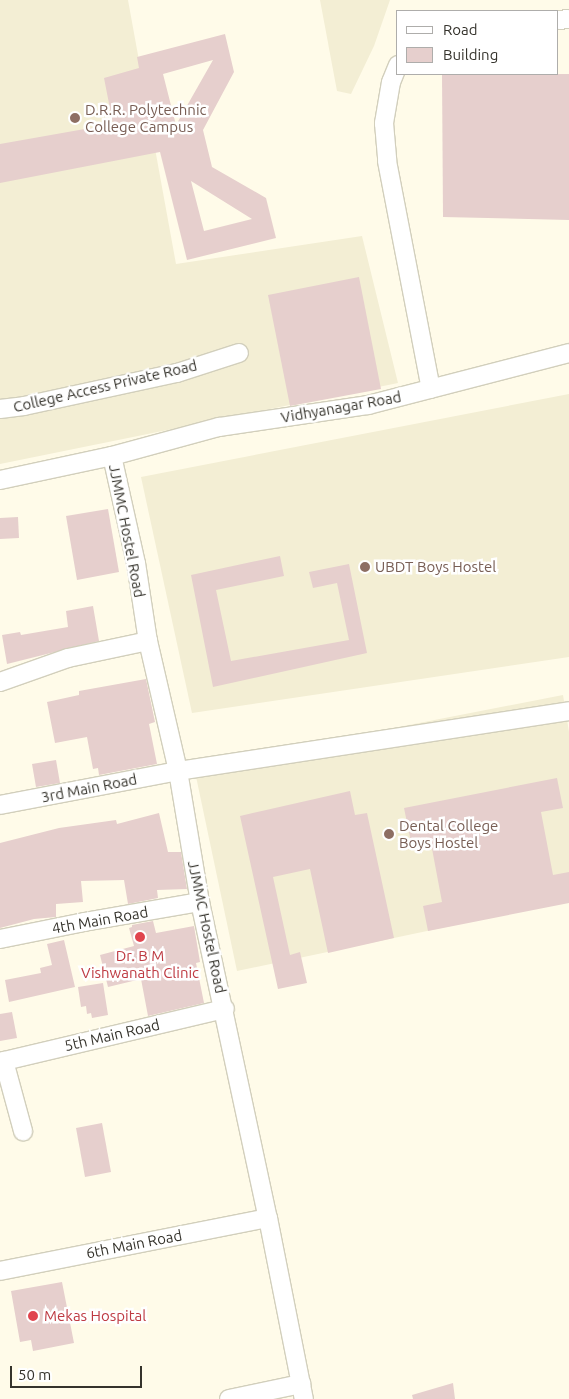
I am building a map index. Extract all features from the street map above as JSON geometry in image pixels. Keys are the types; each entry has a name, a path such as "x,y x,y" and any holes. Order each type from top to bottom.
{"street":[{"path":"396,70 391,82 384,123 387,161 431,389"},
{"name":"College Access Private Road","path":"0,409 24,406 177,373 239,353"},
{"name":"Vidhyanagar Road","path":"0,480 112,456 219,427 368,405 569,353"},
{"name":"JJMMC Hostel Road","path":"112,456 136,563 148,641 178,771 200,902 225,1009 303,1391"},
{"path":"0,682 68,658 148,641"},
{"name":"3rd Main Road","path":"0,805 178,771 569,711"},
{"name":"4th Main Road","path":"0,939 200,902"},
{"name":"5th Main Road","path":"2,1061 225,1009"},
{"path":"2,1061 23,1131"},
{"name":"6th Main Road","path":"0,1271 268,1218"},
{"path":"229,1399 303,1391"}],"shaded area":[{"name":"D.R.R. Polytechnic College Campus","path":"0,0 128,0 176,264 362,236 398,383 0,464"},
{"path":"320,0 390,0 374,46 351,94 337,91"},
{"name":"UBDT Boys Hostel","path":"569,394 569,657 192,713 141,477"},
{"name":"Dental College Boys Hostel","path":"563,695 569,732 569,901 237,971 194,767"}],"building":[{"path":"225,34 234,72 203,130 212,167 266,198 276,238 187,260 160,152 0,183 0,144 113,124 104,78 139,68 137,57","holes":["213,60 176,125 163,74","191,181 252,219 204,231"]},
{"path":"569,74 569,220 443,217 442,75"},
{"path":"359,277 381,389 290,406 268,295"},
{"path":"108,509 119,572 77,580 66,516"},
{"path":"18,517 19,538 0,539 0,518"},
{"path":"280,556 284,576 216,590 231,661 349,640 337,583 313,588 309,572 349,564 367,653 213,687 191,575"},
{"path":"93,606 99,641 7,664 2,635 20,632 21,635 68,627 66,611"},
{"path":"146,679 155,722 149,724 157,764 99,775 98,768 93,769 87,737 55,743 47,702 79,695 79,691"},
{"path":"56,760 60,783 36,787 32,764"},
{"path":"557,778 563,808 541,812 553,875 569,872 569,903 428,931 423,906 442,902 430,838 411,842 404,808"},
{"path":"350,791 355,815 367,813 394,938 328,953 310,869 273,877 290,955 300,952 307,983 278,989 240,816"},
{"path":"159,813 168,852 181,852 187,889 157,890 158,898 128,904 124,880 81,881 83,902 56,904 56,917 34,919 0,928 0,843 59,828 116,820 117,824"},
{"path":"153,921 156,933 194,926 200,962 196,963 204,1003 148,1016 141,979 108,987 100,955 134,946 129,928 132,925"},
{"path":"64,940 75,987 9,1002 5,980 41,973 40,968 52,965 47,944"},
{"path":"103,983 108,1015 92,1018 91,1013 87,1014 86,1006 81,1007 78,987"},
{"path":"12,1012 17,1038 0,1041 0,1014"},
{"path":"102,1123 111,1172 85,1177 76,1128"},
{"path":"62,1282 74,1343 33,1351 31,1340 20,1342 11,1291"},
{"path":"453,1383 455,1399 413,1399 412,1395"}],"place":[{"name":"D.R.R. Polytechnic College Campus","path":"75,118"},
{"name":"UBDT Boys Hostel","path":"365,567"},
{"name":"Dental College Boys Hostel","path":"389,834"},
{"name":"Dr. B M Vishwanath Clinic","path":"140,937"},
{"name":"Mekas Hospital","path":"33,1316"}]}
